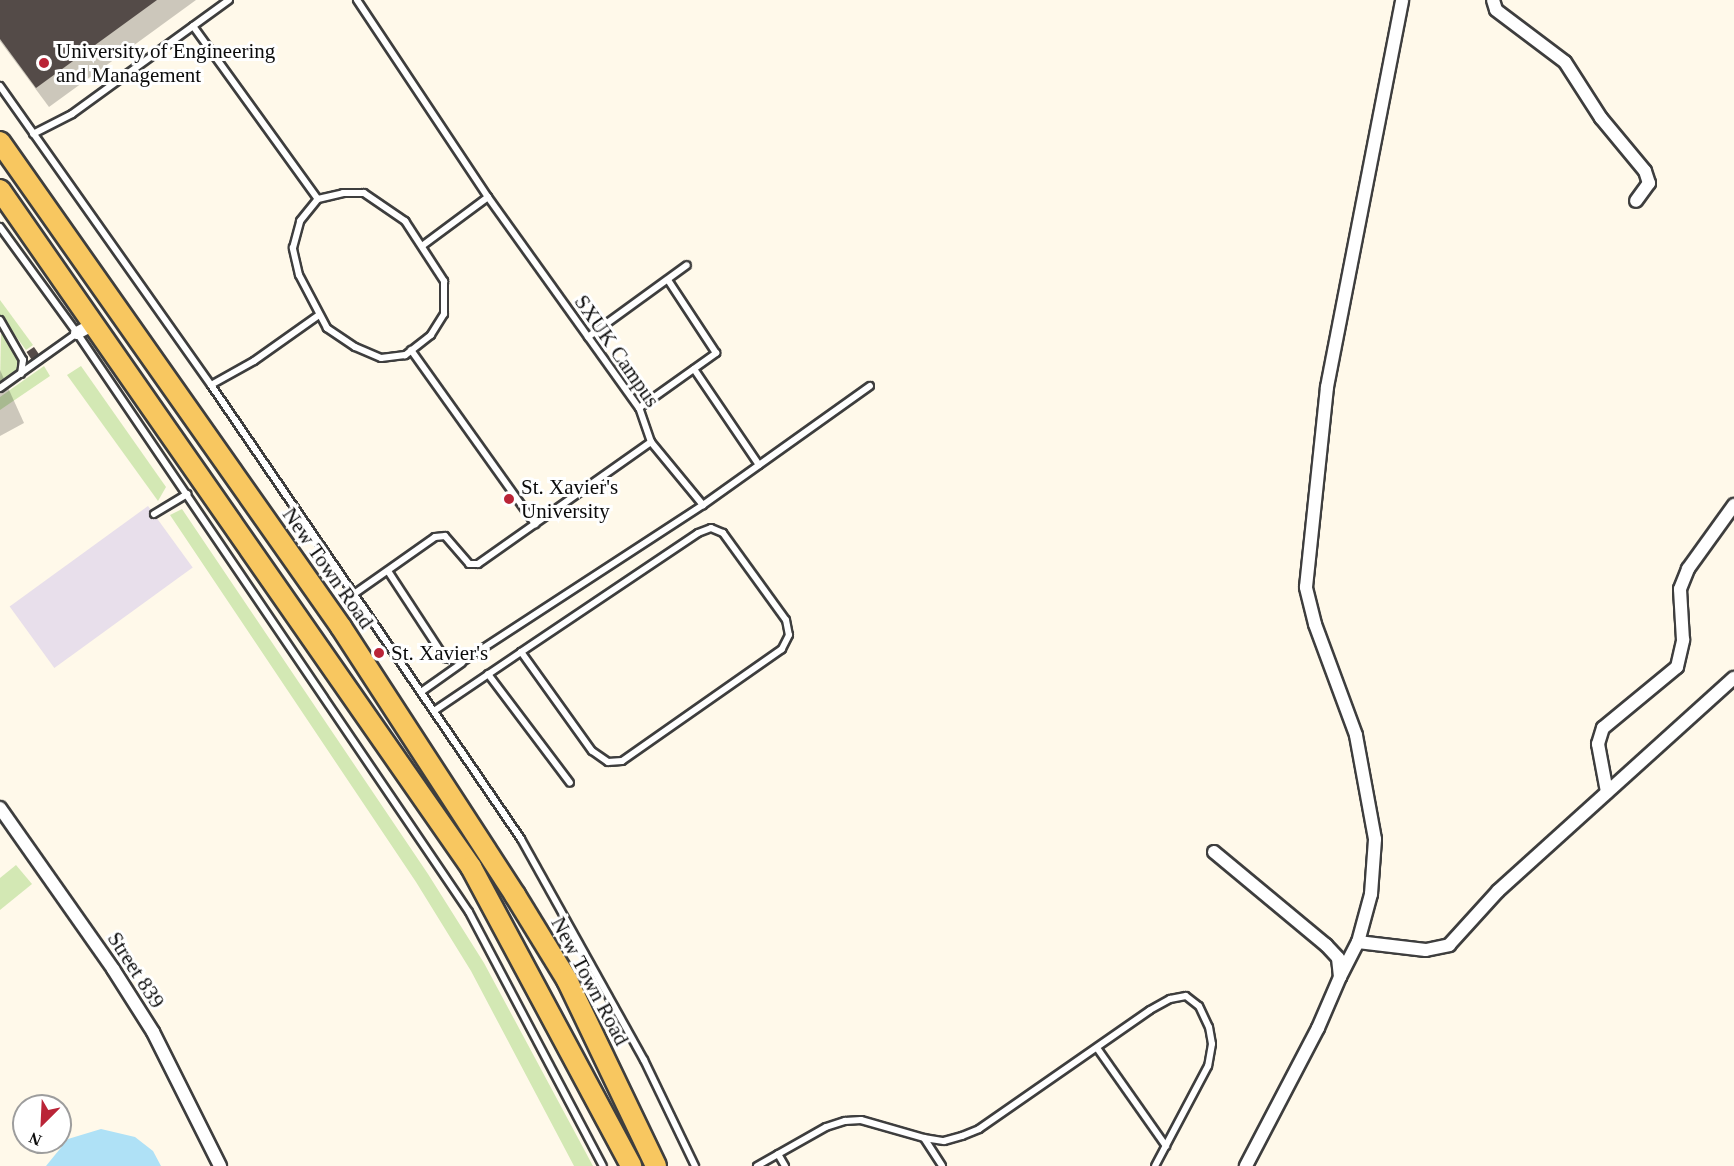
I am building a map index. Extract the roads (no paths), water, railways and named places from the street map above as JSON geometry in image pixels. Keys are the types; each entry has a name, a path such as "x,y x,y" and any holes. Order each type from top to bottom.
{"main road":[{"name":"New Town Road","path":"0,142 341,627 515,895 567,980 656,1166"},
{"path":"0,190 96,323 471,867 631,1166"}],"street":[{"path":"1246,1166 1318,1028 1358,942 1371,894 1375,838 1356,735 1315,624 1306,587 1327,387 1402,0"},
{"path":"1493,0 1496,10 1565,62 1601,118 1646,171 1648,183 1636,201"},
{"path":"77,333 96,323"},
{"path":"1607,792 1598,744 1603,728 1677,667 1683,640 1680,589 1688,569 1734,505"},
{"path":"1358,942 1426,950 1449,945 1498,891 1734,678"},
{"name":"Street 839","path":"0,808 113,969 153,1032 220,1166"},
{"path":"1214,852 1326,945 1338,958 1340,977"}],"lane":[{"path":"33,134 72,114 229,0"},
{"name":"SXUK Campus","path":"357,0 488,197 639,408 651,442 474,566 445,536 435,537 388,571"},
{"path":"193,27 318,199"},
{"path":"0,86 211,384 521,839 586,952 695,1166"},
{"path":"364,193 405,221 444,281 444,314 431,335 411,350 381,358 355,347 327,328 299,275 293,248 300,221 318,199 364,193"},
{"path":"422,246 488,197"},
{"path":"0,227 77,333 469,912 603,1166"},
{"path":"588,338 687,265"},
{"path":"639,408 694,369 716,350 668,280"},
{"path":"211,384 254,361 319,315"},
{"path":"0,320 23,360 21,374"},
{"path":"0,388 77,333"},
{"path":"411,350 535,524"},
{"path":"694,369 759,465"},
{"path":"421,692 462,662 703,505 870,386"},
{"path":"651,442 703,505"},
{"path":"154,514 187,494"},
{"path":"434,711 521,652 711,528 723,533 786,620 789,635 782,649 622,761 608,762 592,751 521,652"},
{"path":"354,594 388,571 445,658 462,662"},
{"path":"488,674 570,783"},
{"path":"757,1166 826,1127 845,1121 861,1120 924,1138 944,1140 978,1129 1170,999 1186,996 1199,1006 1212,1044 1208,1066 1155,1166"},
{"path":"1097,1048 1166,1146"},
{"path":"924,1138 942,1166"},
{"path":"778,1154 785,1166"}],"water":[{"path":"101,1129 135,1137 153,1151 161,1166 46,1166 56,1154 72,1154 72,1138"}],"place":[{"name":"University of Engineering and Management","path":"44,63"},
{"name":"St. Xavier's University","path":"509,499"},
{"name":"St. Xavier's","path":"379,653"}]}
